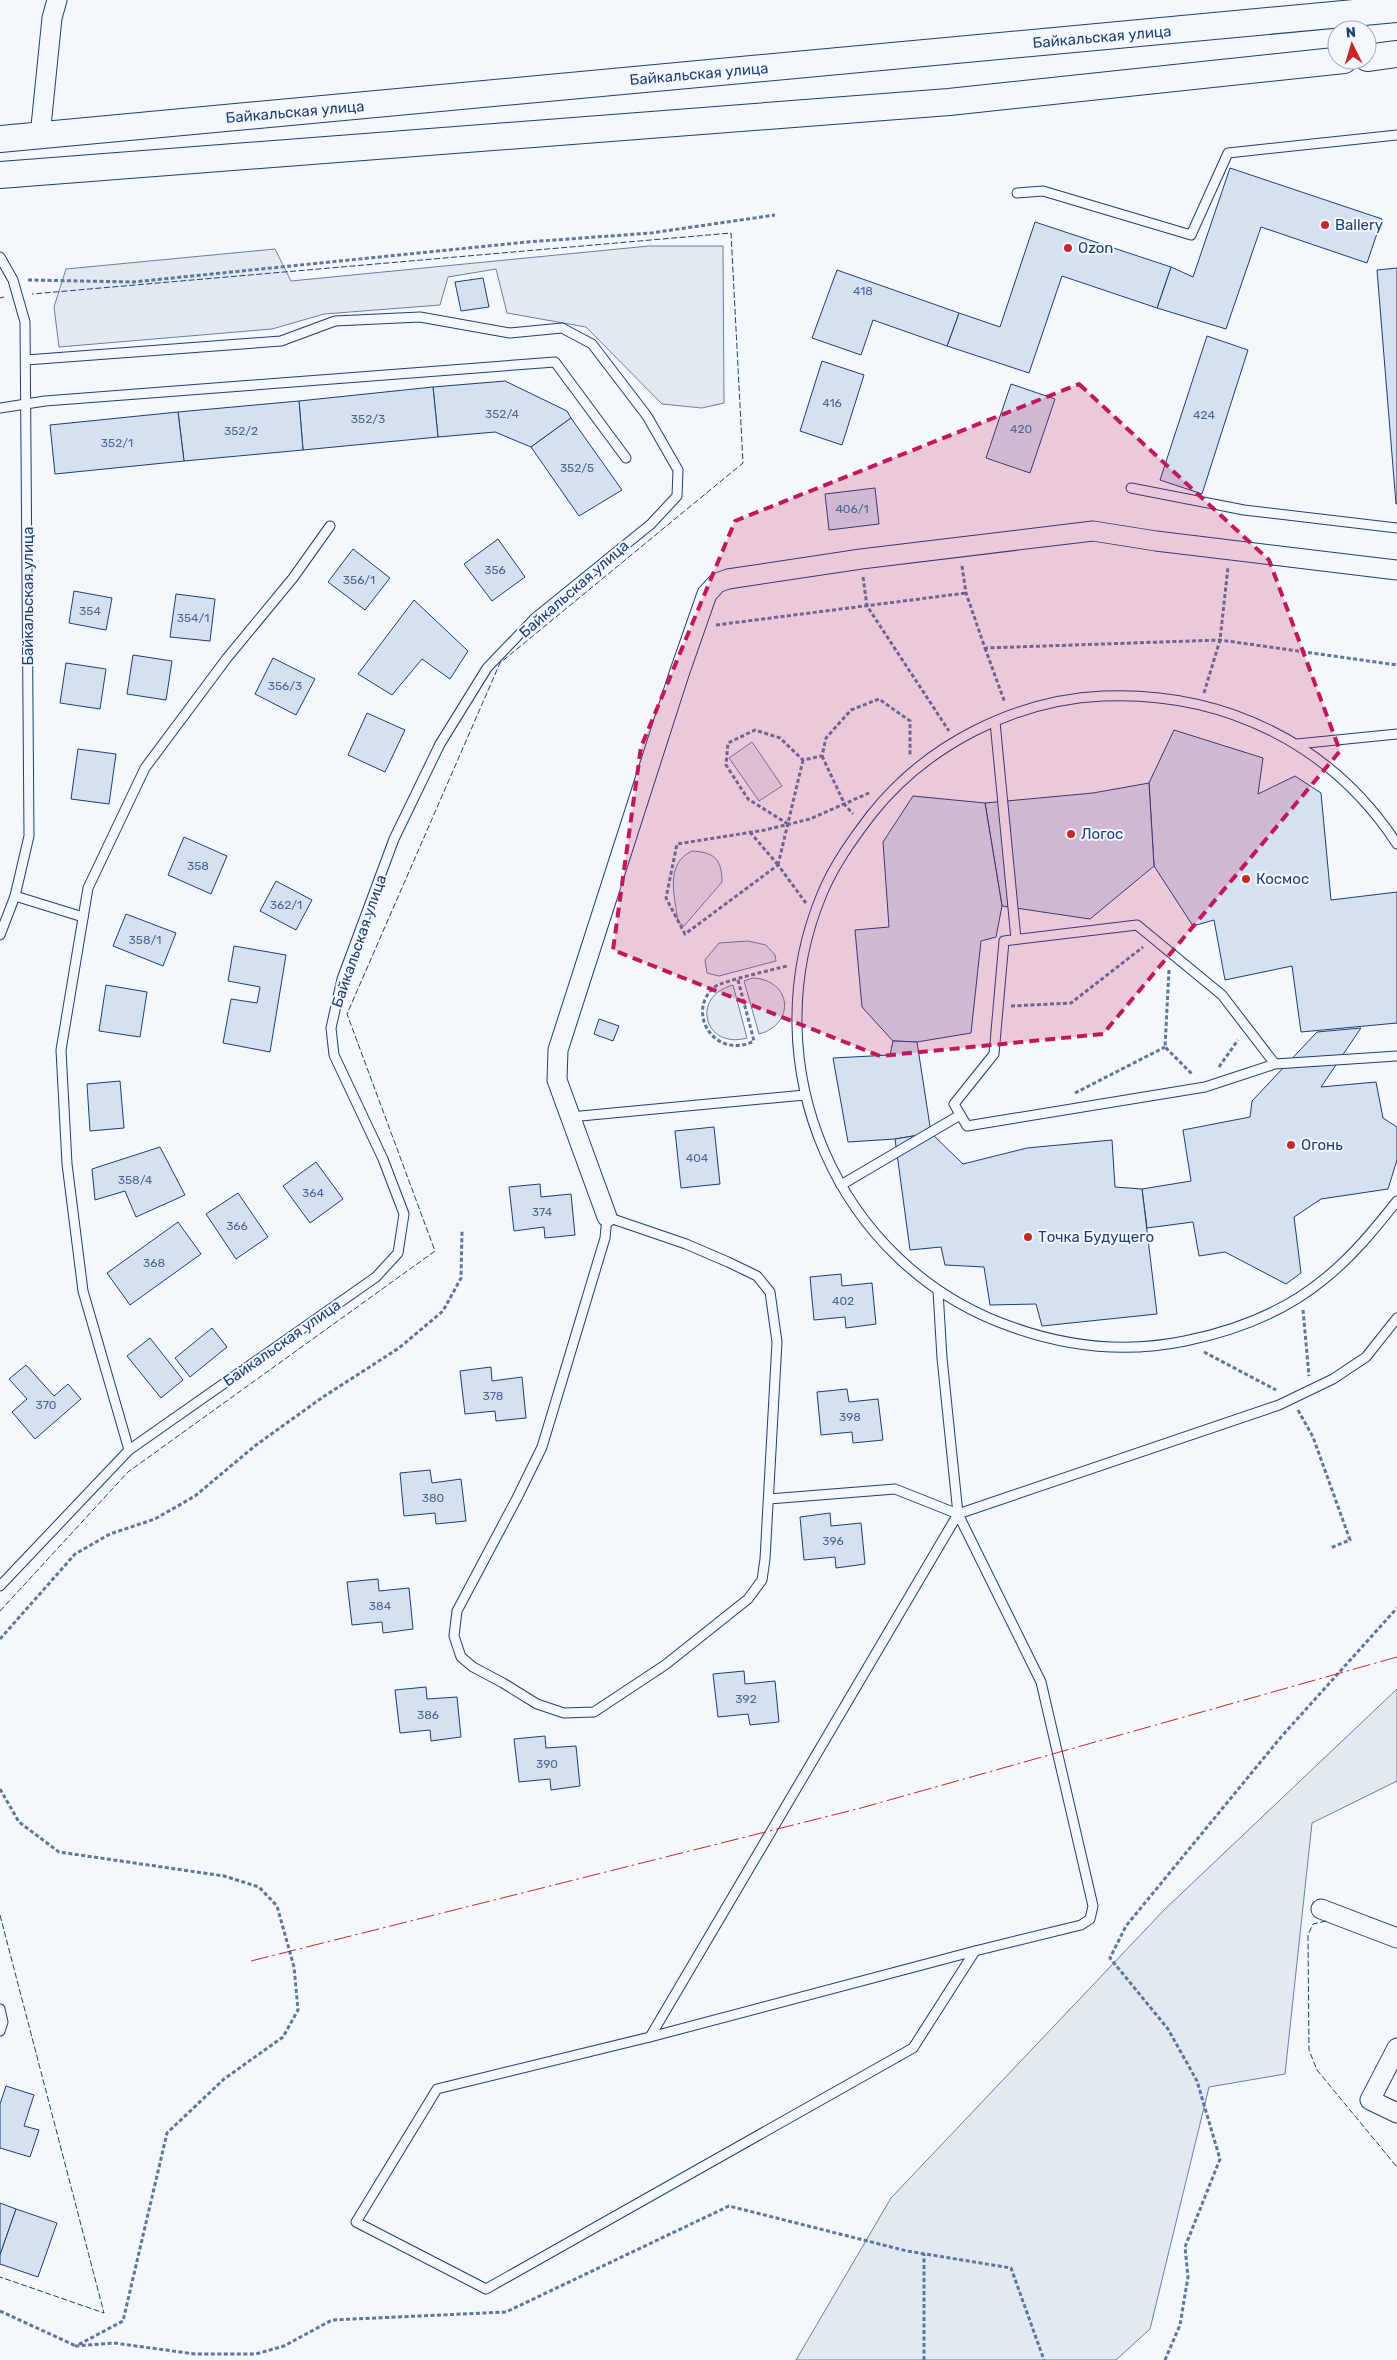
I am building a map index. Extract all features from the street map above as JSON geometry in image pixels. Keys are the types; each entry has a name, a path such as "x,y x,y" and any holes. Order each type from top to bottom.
{"main road":[{"name":"Байкальская улица","path":"0,139 1397,9"},
{"path":"1377,57 1397,54"},
{"path":"0,175 949,102 1327,62"}],"street":[{"path":"40,136 52,18 57,0"},
{"path":"607,1217 557,1080 558,1050 695,628 707,594 717,583 728,579 861,559 1093,531 1156,541 1397,570"},
{"path":"1321,1909 1397,1938"},
{"path":"1397,2048 1370,2100 1397,2113"}],"lane":[{"path":"1017,193 1043,191 1191,236 1228,153 1397,135"},
{"name":"Байкальская улица","path":"0,257 13,280 25,322 29,836 15,896 0,935"},
{"name":"Байкальская улица","path":"0,1586 129,1450 376,1277 398,1253 404,1214 383,1159 334,1055 331,1028 342,979 394,839 440,744 487,668 535,618 651,524 677,496 678,470 647,416 592,344 562,328 510,333 420,317 335,321 280,341 26,360"},
{"path":"0,408 27,403 555,362 626,458"},
{"path":"1131,488 1244,510 1397,528"},
{"path":"129,1450 83,1291 67,1164 61,1050 88,888 145,768 227,658 293,578 330,526"},
{"path":"1397,844 1381,819 1342,778 1297,744 1247,719 1200,704 1137,695 1081,697 1026,710 974,731 956,742 919,767 884,798 849,843 827,884 805,946 796,1001 798,1058 809,1112 826,1156 858,1213 895,1256 938,1291 989,1320 1044,1339 1101,1348 1159,1346 1216,1335 1270,1314 1320,1283 1363,1245 1397,1201"},
{"path":"995,722 1016,940"},
{"path":"1297,744 1397,734"},
{"path":"15,896 83,917"},
{"path":"1275,1064 1222,994 1137,925 1004,941 994,1054 954,1104 967,1126 1205,1087 1275,1064 1397,1056"},
{"path":"570,1117 805,1095"},
{"path":"841,1185 960,1115"},
{"path":"607,1217 686,1244 728,1262 757,1276 770,1292 777,1342 762,1580 748,1599 665,1665 594,1712 564,1714 537,1704 473,1668 461,1657 454,1636 457,1611 518,1498 542,1447 605,1238 607,1217"},
{"path":"938,1291 942,1358 958,1514 1041,1682 1093,1906 1090,1919 1081,1925 975,1951 650,2037 437,2089 356,2222 486,2289 913,2048 975,1951"},
{"path":"650,2037 958,1514 1292,1398 1310,1390 1333,1379 1366,1357 1397,1318"},
{"path":"768,1499 895,1489 958,1514"},
{"path":"0,2009 3,2022 0,2031"}],"path":[{"path":"13,280 133,282 527,242 651,233 775,215"},
{"path":"958,547 966,593 1010,716"},
{"path":"1200,704 1220,640 1230,549"},
{"path":"861,559 866,606 956,742"},
{"path":"695,628 966,593"},
{"path":"713,634 716,625"},
{"path":"985,648 1220,640 1397,665"},
{"path":"863,825 845,805 822,756 826,738 851,710 879,699 910,721 910,764"},
{"path":"788,824 748,799 726,765 728,743 755,730 780,738 803,760"},
{"path":"803,760 822,756"},
{"path":"803,760 788,824 778,865 684,934 666,898 677,844 750,832 788,824 810,819 871,792"},
{"path":"750,832 778,865 815,915"},
{"path":"998,1006 1071,1003 1154,939"},
{"path":"1171,952 1165,1047 1205,1087 1247,1028"},
{"path":"738,980 754,1041 734,1046 714,1038 706,1027 703,1015 705,1002 716,986 802,961"},
{"path":"1072,1094 1165,1047"},
{"path":"0,1639 74,1554 110,1534 155,1519 195,1496 256,1444 323,1397 399,1348 443,1311 461,1278 462,1231"},
{"path":"1302,1294 1310,1390"},
{"path":"1183,1342 1292,1398 1313,1437 1350,1540 1330,1548"},
{"path":"1164,2360 1180,2325 1188,2277 1185,2247 1220,2159 1197,2081 1168,2029 1110,1958 1126,1926 1280,1737 1397,1608"},
{"path":"0,1789 20,1822 59,1852 224,1876 259,1887 277,1906 294,1967 298,2010 283,2037 224,2079 167,2134 123,2321 76,2346"},
{"path":"0,2311 76,2346 114,2343 196,2354 256,2354 284,2346 332,2320 506,2312 730,2206 924,2254 1011,2268 1044,2360"},
{"path":"924,2254 924,2360"}],"highlighted area":[{"path":"1079,384 1269,560 1340,751 1103,1034 880,1056 613,950 641,747 735,521"}],"shaded area":[{"path":"649,246 723,246 724,403 702,408 662,404 586,327 507,313 496,269 448,277 440,305 324,314 272,329 59,347 54,307 66,269 275,249 291,281"},
{"path":"752,742 782,786 759,801 729,758"},
{"path":"692,851 706,853 715,858 722,874 722,882 684,926 678,922 673,882 678,864 683,857"},
{"path":"748,941 766,945 775,955 776,961 719,976 707,973 705,960 719,943"},
{"path":"753,978 776,986 782,994 784,1003 784,1012 779,1021 771,1029 759,1034 744,981"},
{"path":"733,985 747,1038 732,1040 721,1036 712,1029 708,1020 707,1010 711,1000 719,991"},
{"path":"1397,1689 1397,1781 1312,1823 1285,2074 1209,2087 1150,2329 1116,2360 796,2360 891,2198 1164,1910"}],"building":[{"path":"1230,168 1382,219 1367,263 1261,227 1226,329 1157,308 1171,267 1193,277"},
{"path":"1035,222 1171,267 1157,308 1062,276 1029,373 947,346 959,313 1000,327"},
{"path":"1397,268 1397,504 1396,504 1377,270"},
{"path":"837,270 959,313 947,346 873,320 861,355 812,338"},
{"path":"483,278 489,307 461,311 455,282"},
{"path":"1207,336 1248,350 1202,494 1160,480"},
{"path":"822,361 864,375 842,445 800,431"},
{"path":"505,381 567,411 571,418 531,447 495,432 438,437 433,387"},
{"path":"1011,384 1055,399 1030,473 986,458"},
{"path":"433,387 438,437 303,450 299,401"},
{"path":"299,401 303,450 184,461 178,412"},
{"path":"178,412 184,461 55,474 50,425"},
{"path":"571,418 622,490 579,516 531,447"},
{"path":"875,488 879,524 829,530 825,494"},
{"path":"498,539 525,577 492,601 464,564"},
{"path":"353,549 390,578 365,610 328,582"},
{"path":"74,591 112,598 106,630 69,623"},
{"path":"176,594 215,599 210,641 170,637"},
{"path":"414,600 468,651 450,679 422,659 392,695 358,674"},
{"path":"133,655 172,661 166,700 127,694"},
{"path":"273,658 315,679 296,715 255,694"},
{"path":"66,663 106,669 100,709 60,703"},
{"path":"367,713 405,730 385,772 348,755"},
{"name":"Космос","path":"1174,730 1263,758 1258,794 1295,776 1321,793 1331,900 1397,892 1397,1023 1301,1032 1292,966 1225,980 1214,920 1193,926 1154,866 1149,783"},
{"path":"78,749 116,754 109,804 71,799"},
{"name":"Логос","path":"1149,783 1154,866 1090,919 1002,906 985,803 1093,793"},
{"path":"913,796 985,803 1002,906 996,937 981,941 971,1033 917,1042 893,1041 862,1007 855,930 889,927 883,842"},
{"path":"184,837 227,856 211,894 168,875"},
{"path":"276,881 312,900 296,930 260,911"},
{"path":"126,914 176,933 163,966 113,946"},
{"path":"234,946 286,955 270,1052 223,1043 231,999 257,1003 260,987 228,981"},
{"path":"106,985 147,992 140,1037 99,1031"},
{"path":"599,1019 619,1026 613,1041 594,1034"},
{"name":"Огонь","path":"1361,1028 1321,1087 1376,1082 1383,1118 1397,1127 1397,1160 1388,1189 1321,1199 1294,1217 1301,1273 1286,1284 1225,1252 1199,1256 1193,1222 1147,1228 1142,1189 1191,1181 1183,1130 1250,1117 1252,1101 1317,1032"},
{"path":"893,1041 917,1042 931,1133 895,1139 848,1142 833,1058 890,1055"},
{"path":"120,1081 124,1128 90,1131 87,1084"},
{"path":"714,1127 720,1184 681,1188 675,1131"},
{"name":"Точка Будущего","path":"931,1133 963,1164 1027,1148 1112,1140 1115,1187 1142,1189 1157,1314 1042,1326 1036,1304 990,1305 984,1267 945,1265 941,1247 910,1250 895,1139"},
{"path":"160,1147 185,1195 136,1217 125,1191 95,1200 92,1169"},
{"path":"316,1162 343,1199 310,1223 283,1186"},
{"path":"540,1184 541,1197 571,1194 575,1235 545,1238 544,1227 514,1231 509,1187"},
{"path":"238,1193 268,1237 236,1259 206,1214"},
{"path":"178,1222 201,1254 130,1305 107,1273"},
{"path":"841,1274 842,1286 872,1283 876,1324 846,1328 845,1317 814,1320 810,1277"},
{"path":"212,1328 227,1347 190,1377 175,1358"},
{"path":"150,1338 183,1380 161,1398 127,1356"},
{"path":"26,1365 54,1396 68,1384 81,1399 35,1439 12,1412 27,1399 9,1379"},
{"path":"491,1367 492,1381 522,1377 526,1418 496,1421 495,1411 465,1414 460,1371"},
{"path":"847,1389 849,1402 878,1399 883,1440 853,1443 852,1432 821,1435 817,1392"},
{"path":"430,1470 432,1483 461,1479 466,1521 436,1524 435,1513 404,1516 400,1473"},
{"path":"830,1513 831,1526 861,1523 865,1564 836,1568 835,1557 804,1560 800,1517"},
{"path":"378,1579 379,1591 409,1588 413,1629 383,1633 382,1622 352,1625 347,1582"},
{"path":"744,1671 745,1684 775,1681 779,1722 750,1725 748,1714 718,1717 713,1674"},
{"path":"426,1687 427,1699 457,1697 461,1737 431,1741 430,1730 400,1733 395,1690"},
{"path":"545,1736 546,1748 576,1746 580,1786 551,1790 550,1779 519,1782 514,1739"},
{"path":"6,2086 34,2095 24,2126 39,2130 30,2157 0,2148 0,2104"},
{"path":"0,2203 16,2209 0,2255"},
{"path":"16,2209 57,2223 38,2277 0,2264 0,2255"}],"fence":[{"path":"0,1611 128,1472 435,1251 347,1014 500,663 743,463 731,233 32,294"},
{"path":"0,298 4,297"},
{"path":"0,1915 104,2313 0,2277"},
{"path":"1326,1921 1313,1924 1308,1935 1309,2050 1317,2070 1397,2167"}],"power":[{"path":"251,1961 861,1808 1397,1657"}],"place":[{"name":"Ballery","path":"1325,225"},
{"name":"Ozon","path":"1068,248"},
{"name":"Логос","path":"1071,834"},
{"name":"Космос","path":"1246,879"},
{"name":"Огонь","path":"1291,1145"},
{"name":"Точка Будущего","path":"1028,1237"}]}
